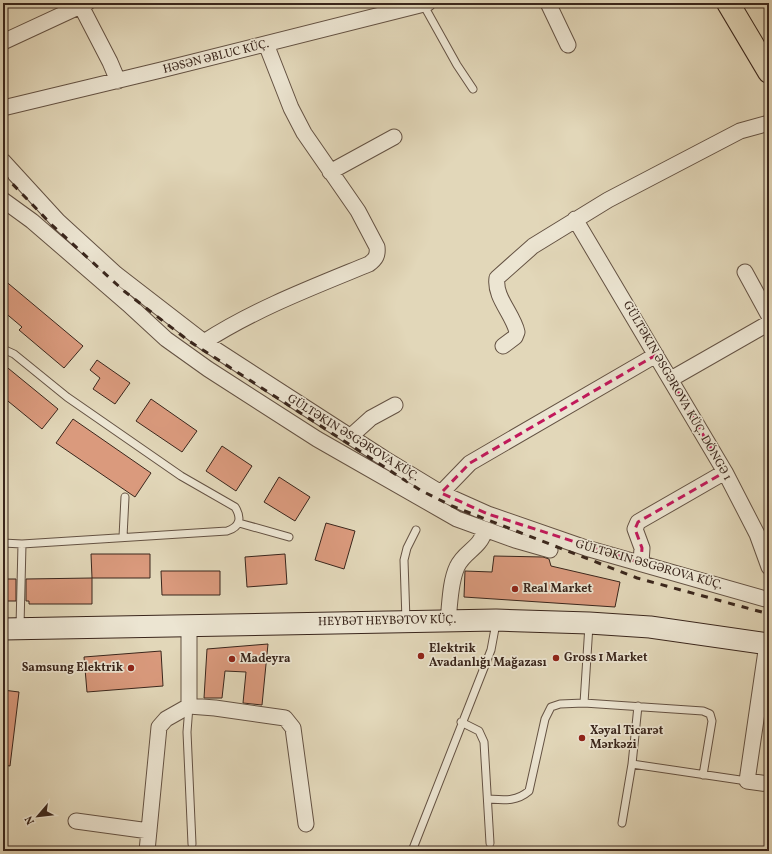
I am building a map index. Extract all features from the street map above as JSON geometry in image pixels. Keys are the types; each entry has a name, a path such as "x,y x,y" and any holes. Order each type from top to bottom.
{"main road":[{"path":"728,3 769,72"},
{"path":"744,3 769,46"},
{"name":"HEYBƏT HEYBƏTOV KÜÇ.","path":"11,628 496,620 589,623 650,627 768,644"}],"street":[{"path":"548,3 568,45"},
{"path":"3,42 84,4 118,81"},
{"name":"HƏSƏN ƏBLUC KÜÇ.","path":"3,108 118,81 425,4"},
{"path":"204,342 228,327 306,290 369,264 375,260 378,253 377,247 358,211 304,133 291,108 266,44"},
{"path":"503,346 515,337 517,332 498,292 496,284 497,278 533,246 575,219 740,131 769,123"},
{"path":"330,172 394,137"},
{"name":"GÜLTƏKIN ƏSGƏROVA KÜÇ.","path":"3,161 58,222 116,274 204,342 385,459 441,493 488,514 586,548 769,600"},
{"path":"3,200 38,226 166,339 208,369 317,439 457,519 485,530 550,550"},
{"name":"GÜLTƏKIN ƏSGƏROVA KÜÇ. DÖNGƏ 1","path":"575,219 725,472 763,532 769,567"},
{"path":"745,272 769,316"},
{"path":"671,379 769,323"},
{"path":"441,493 470,463 656,355"},
{"path":"351,436 361,426 396,405"},
{"path":"641,563 642,548 635,529 638,522 725,472"},
{"path":"448,620 457,567 479,543 485,530"},
{"path":"189,625 189,706"},
{"path":"768,644 747,781 769,784"},
{"path":"147,851 159,727 166,719 189,706 215,708 285,718 293,728 306,824"},
{"path":"76,821 149,831"}],"lane":[{"path":"425,4 457,65 473,89"},
{"path":"3,350 14,354 67,397 181,476 235,507 238,512 239,523 236,528 227,530 22,544 3,543"},
{"path":"123,537 125,497"},
{"path":"239,523 289,537"},
{"path":"406,621 404,560 407,548 416,530"},
{"path":"11,628 22,544"},
{"path":"412,851 491,650 496,620"},
{"path":"584,703 589,623"},
{"path":"488,799 510,801 522,797 529,791 545,719 551,707 560,704 584,703 638,706 703,711 710,714 712,721 703,775"},
{"path":"189,706 187,732 192,844"},
{"path":"622,823 632,764 638,706"},
{"path":"462,722 479,731 484,742 490,843"},
{"path":"632,764 747,781"}],"highlighted area":[{"path":"656,355 725,472 638,522 635,529 642,548 641,563 488,514 441,493 470,463"}],"building":[{"path":"3,279 83,346 64,368 19,330 22,327 3,311"},
{"path":"97,360 130,383 115,404 93,389 100,378 90,370"},
{"path":"3,364 58,409 42,429 3,397"},
{"path":"151,399 197,431 182,452 136,421"},
{"path":"73,419 151,473 135,497 56,443"},
{"path":"222,446 252,466 236,491 206,471"},
{"path":"279,477 310,497 295,521 264,502"},
{"path":"326,523 355,531 344,569 315,560"},
{"path":"91,554 150,554 150,578 92,578"},
{"path":"285,554 287,584 247,587 245,557"},
{"path":"494,556 543,557 549,559 551,566 620,582 615,607 464,597 465,571 492,572"},
{"path":"161,571 220,571 220,595 162,595"},
{"path":"92,578 92,604 29,604 29,601 26,601 26,579"},
{"path":"3,579 16,579 16,601 3,601"},
{"path":"268,644 262,705 243,703 246,672 225,671 222,698 204,698 207,649"},
{"path":"161,651 163,686 87,692 84,657"},
{"path":"3,690 19,692 10,766 3,765"}],"railway":[{"path":"3,174 52,225 124,291 189,341 420,490 452,506 637,578 769,614"}],"place":[{"name":"Real Market","path":"515,589"},
{"name":"Elektrik Avadanlığı Mağazası","path":"421,656"},
{"name":"Gross 1 Market","path":"556,658"},
{"name":"Madeyra","path":"232,659"},
{"name":"Samsung Elektrik","path":"131,668"},
{"name":"Xəyal Ticarət Mərkəzi","path":"582,738"}]}
